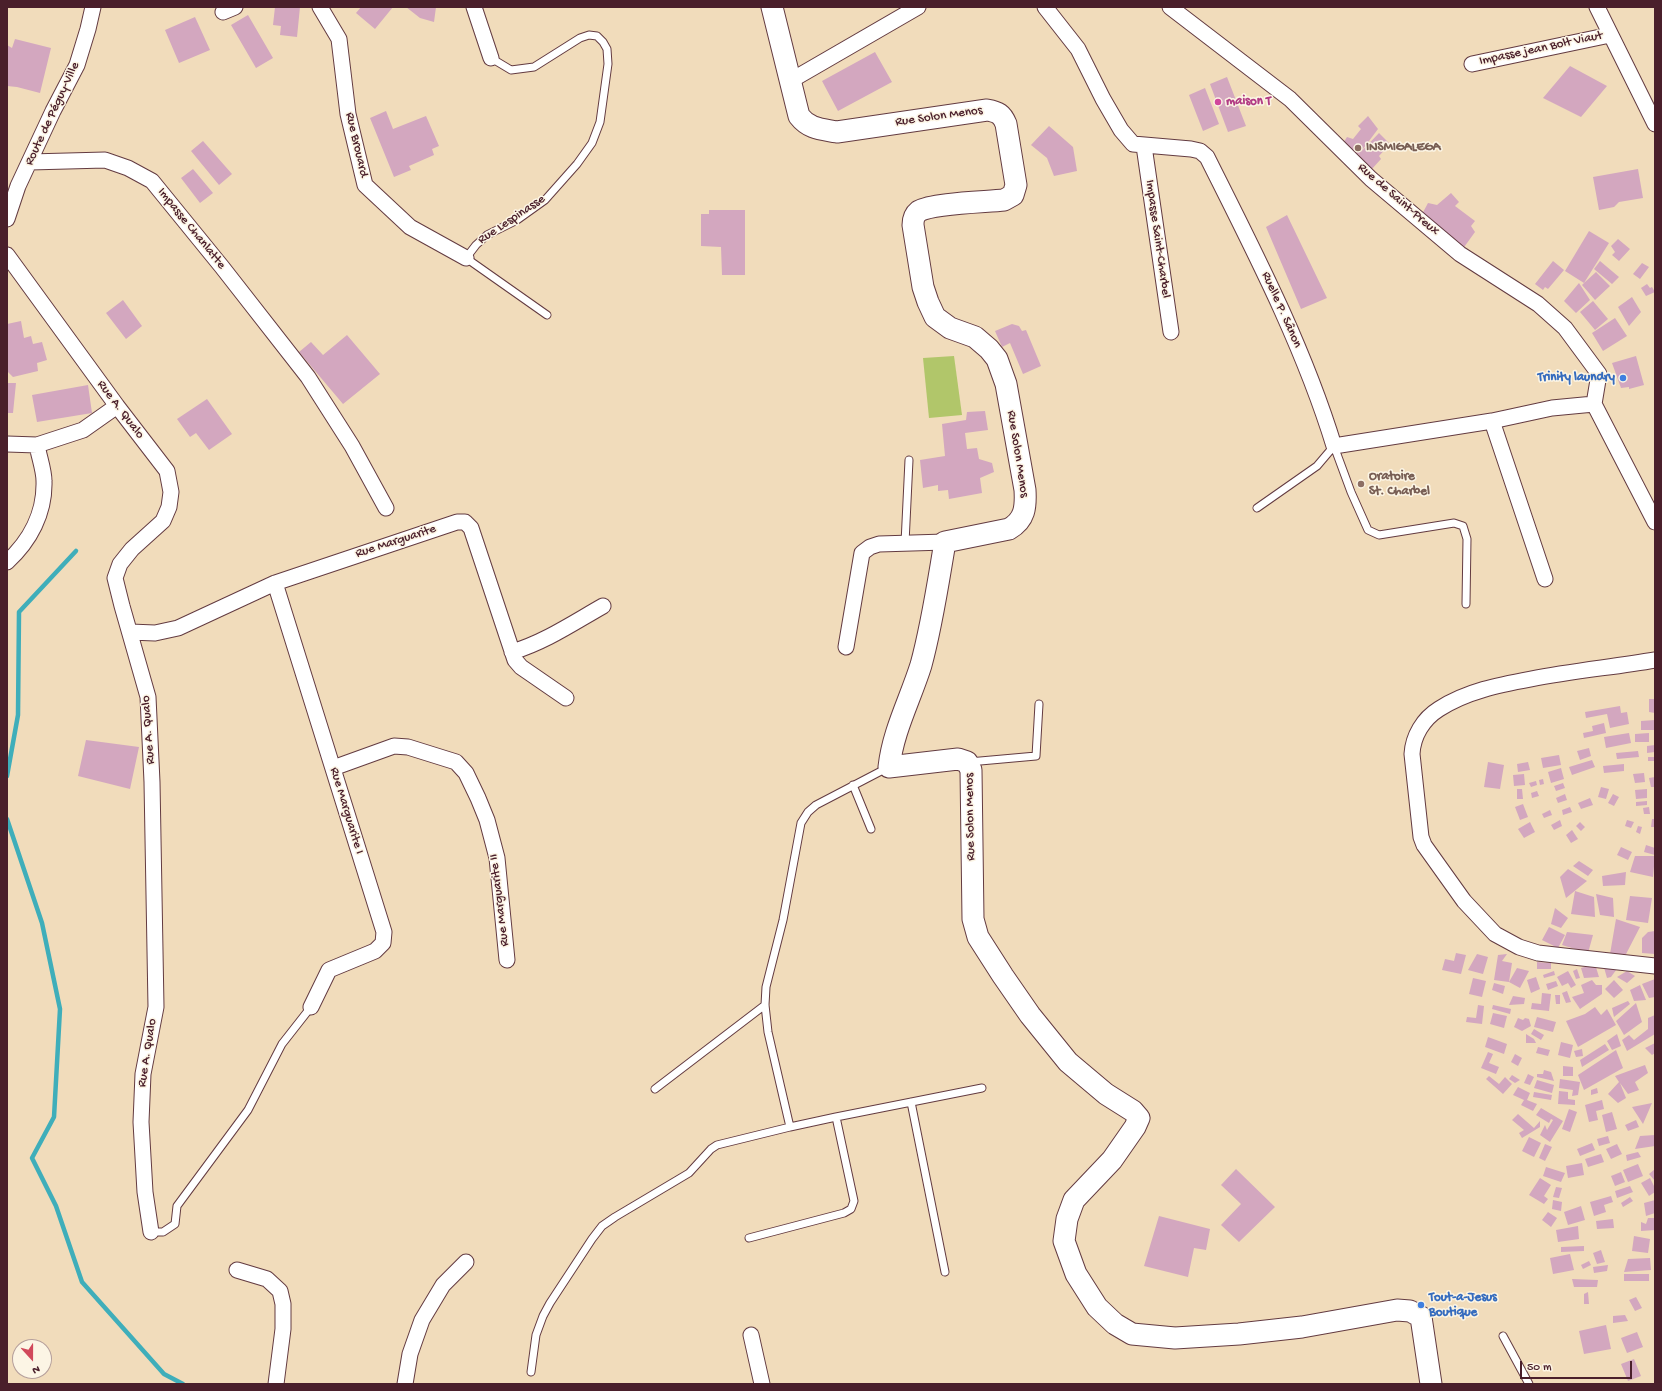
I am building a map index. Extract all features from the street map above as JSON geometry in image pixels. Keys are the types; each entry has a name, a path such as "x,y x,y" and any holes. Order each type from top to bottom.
{"street":[{"name":"Route de Péguy-Ville","path":"7,219 18,186 53,111 77,65 93,7"},
{"name":"Rue Brouard","path":"320,7 339,39 348,114 365,185 410,227 466,258"},
{"name":"Rue Lespinasse","path":"474,7 491,58"},
{"name":"Rue Solon Menos","path":"772,7 790,81 800,116 805,124 818,129 836,132 987,110 999,113 1003,117 1006,124 1016,185 1013,195 1004,200 932,207 919,212 914,217 913,225 923,286 935,317 950,328 974,337 989,349 997,359 1006,384 1025,490 1026,505 1023,517 1016,525 1009,529 945,542"},
{"path":"790,81 918,7"},
{"name":"Ruelle P. Sânon","path":"1045,7 1078,49 1103,99 1121,130 1133,144 1191,149 1200,151 1207,157 1287,320 1322,407 1334,446"},
{"name":"Rue de Saint-Preux","path":"1170,7 1290,99 1371,179 1460,254 1538,304 1565,328 1599,374 1594,404"},
{"path":"1597,7 1655,124"},
{"name":"Impasse jean Bolt Viaut","path":"1472,64 1610,34"},
{"name":"Impasse Saint-Charbel","path":"1144,146 1171,332"},
{"name":"Impasse Chanlatte","path":"30,162 105,160 128,168 152,181 222,267 308,377 352,446 386,508"},
{"name":"Rue A. Qualo","path":"7,255 117,406 167,471 171,492 169,507 163,520 132,549 120,564 116,578 122,606 148,697 152,782 156,1007 143,1074 141,1122 145,1192 151,1232"},
{"path":"1334,446 1492,421 1552,408 1594,404 1655,522"},
{"path":"7,444 37,445 83,430 117,406"},
{"path":"1492,421 1545,579"},
{"path":"7,562 17,553 32,531 43,504 45,480 37,445"},
{"name":"Rue Marguarite","path":"130,632 155,633 178,628 275,583 457,522 465,522 471,528 515,660 521,667 566,698"},
{"path":"846,647 862,553 870,547 879,544 945,542 926,646 894,739 889,767"},
{"name":"Rue Marguarite I","path":"275,583 384,932 383,943 375,951 329,970 311,1007"},
{"path":"512,652 545,640 603,606"},
{"path":"1655,660 1491,686 1462,697 1438,710 1428,719 1419,730 1413,743 1412,754 1420,837 1424,845 1464,901 1495,934 1519,947 1538,953 1655,966"},
{"name":"Rue Marguarite II","path":"333,768 394,746 408,747 456,762 466,773 484,813 497,858 507,960"},
{"name":"Rue Solon Menos","path":"889,767 958,759 967,762 971,770 973,919 978,937 1030,1015 1068,1062 1106,1094 1134,1111 1139,1118 1135,1127 1112,1160 1074,1200 1067,1219 1064,1241 1076,1274 1097,1307 1115,1324 1132,1334 1175,1338 1239,1334 1302,1327 1397,1310 1410,1311 1421,1317 1431,1384"},
{"path":"405,1384 410,1354 422,1320 443,1285 466,1262"},
{"path":"237,1270 267,1279 280,1290 283,1304 283,1329 276,1384"},
{"path":"751,1335 762,1384"}],"lane":[{"name":"Rue Lespinasse","path":"466,258 476,245 487,235 517,220 546,200 577,164 592,143 600,122 608,64 607,49 603,42 597,36 589,35 580,38 534,66 511,70 491,58"},
{"name":"Rue Brouard","path":"466,258 547,315"},
{"path":"1257,508 1317,466 1334,446 1351,492 1368,530 1379,535 1454,523 1463,526 1467,540 1466,604"},
{"path":"905,543 909,460"},
{"path":"967,762 1036,756 1040,704"},
{"path":"790,1127 768,1032 765,1005 766,987 783,920 801,823 808,812 816,805 889,767"},
{"path":"853,785 871,830"},
{"path":"655,1089 765,1005"},
{"path":"151,1232 163,1232 175,1224 177,1206 248,1110 282,1044 311,1007"},
{"path":"531,1372 536,1335 543,1316 550,1302 602,1226 690,1172 711,1149 717,1145 836,1117 982,1088"},
{"path":"911,1102 945,1272"},
{"path":"749,1238 851,1209 854,1201 836,1117"},
{"path":"1503,1336 1529,1384"}],"green space":[{"path":"954,356 962,415 929,418 923,358"}],"building":[{"path":"275,7 300,7 297,37 280,35 281,26 273,25"},
{"path":"361,7 393,7 375,29 356,13"},
{"path":"406,7 436,7 434,22 420,18"},
{"path":"248,15 273,58 256,68 231,25"},
{"path":"195,17 210,50 179,63 165,30"},
{"path":"15,39 51,48 40,93 7,86 7,45 12,48"},
{"path":"875,52 892,82 838,111 822,81"},
{"path":"1570,66 1607,86 1581,117 1543,98"},
{"path":"1227,77 1246,126 1228,132 1210,84"},
{"path":"1205,88 1219,124 1203,131 1189,95"},
{"path":"386,111 393,129 426,116 439,146 432,149 434,155 409,166 411,170 394,177 370,118"},
{"path":"1368,116 1378,129 1357,157 1342,145 1347,137 1353,139 1361,129 1358,126"},
{"path":"1049,126 1073,147 1077,171 1054,176 1047,158 1031,145"},
{"path":"1379,133 1390,144 1379,156 1381,159 1371,170 1356,157"},
{"path":"203,141 232,174 219,185 191,151"},
{"path":"193,169 213,193 200,203 181,178"},
{"path":"1638,169 1643,198 1619,202 1614,207 1599,210 1593,177"},
{"path":"1451,193 1459,202 1455,206 1475,221 1471,226 1475,232 1462,250 1421,216 1428,203 1437,205"},
{"path":"709,210 745,210 745,275 722,275 721,247 701,246 701,214 709,214"},
{"path":"1287,215 1327,298 1301,309 1266,227"},
{"path":"1589,231 1609,243 1584,283 1565,271"},
{"path":"1618,239 1630,249 1619,261 1612,255 1615,252 1611,246"},
{"path":"1553,261 1564,270 1548,289 1545,287 1543,290 1535,284"},
{"path":"1600,261 1619,277 1612,284 1594,269"},
{"path":"1642,263 1649,267 1640,279 1633,274"},
{"path":"1596,272 1610,286 1595,300 1582,285"},
{"path":"1579,283 1590,300 1576,313 1564,301"},
{"path":"1647,284 1650,288 1652,287 1655,292 1646,296 1641,288"},
{"path":"1632,297 1641,312 1629,326 1618,307"},
{"path":"123,300 142,326 126,339 106,313"},
{"path":"1593,301 1608,319 1595,330 1580,312"},
{"path":"1615,318 1627,336 1603,351 1592,333"},
{"path":"21,321 24,338 31,336 33,344 42,342 47,360 37,363 38,371 13,377 7,371 7,324"},
{"path":"1012,324 1019,326 1022,331 1026,330 1041,366 1023,374 1010,343 1002,347 995,331"},
{"path":"347,335 380,374 343,404 299,352 311,342 323,355"},
{"path":"1636,356 1644,385 1629,389 1629,387 1621,388 1612,363"},
{"path":"7,383 16,383 13,413 7,413"},
{"path":"88,385 92,413 37,422 32,395"},
{"path":"207,399 232,434 209,450 196,433 190,437 177,419"},
{"path":"985,411 988,430 965,433 967,449 977,448 979,459 992,463 994,472 980,478 982,493 949,499 948,490 938,491 938,485 923,488 920,460 945,456 942,424 966,420 967,412"},
{"path":"1649,699 1655,699 1655,713 1649,712"},
{"path":"1620,706 1621,713 1627,712 1629,724 1610,728 1607,714 1586,718 1585,712"},
{"path":"1655,720 1655,730 1641,730 1641,721"},
{"path":"1604,723 1606,733 1584,738 1583,733 1593,731 1592,726"},
{"path":"1629,733 1631,743 1606,748 1604,737"},
{"path":"1649,733 1649,742 1635,742 1635,734"},
{"path":"86,740 139,747 130,789 78,776"},
{"path":"1655,745 1655,752 1647,753 1647,746"},
{"path":"1589,748 1591,756 1580,760 1577,751"},
{"path":"1638,751 1639,757 1617,759 1616,753"},
{"path":"1559,755 1561,765 1543,768 1541,758"},
{"path":"1648,757 1655,757 1655,761 1648,761"},
{"path":"1592,760 1595,767 1572,775 1569,767"},
{"path":"1488,762 1504,765 1500,789 1484,787"},
{"path":"1528,762 1530,770 1518,772 1517,764"},
{"path":"1624,764 1624,771 1604,773 1603,766"},
{"path":"1561,768 1564,779 1551,783 1548,772"},
{"path":"1644,773 1645,782 1635,783 1633,774"},
{"path":"1524,774 1525,785 1514,786 1513,775"},
{"path":"1655,777 1655,787 1651,787 1649,778"},
{"path":"1543,779 1544,784 1540,785 1539,780"},
{"path":"1536,781 1537,785 1531,787 1529,783"},
{"path":"1563,783 1565,788 1556,791 1554,786"},
{"path":"1601,787 1609,789 1606,799 1598,797"},
{"path":"1517,789 1522,789 1523,799 1517,799"},
{"path":"1647,789 1647,798 1636,799 1635,790"},
{"path":"1537,791 1539,796 1532,798 1531,793"},
{"path":"1565,794 1567,800 1558,803 1556,798"},
{"path":"1613,794 1619,797 1614,806 1608,803"},
{"path":"1590,798 1593,805 1581,809 1578,803"},
{"path":"1647,801 1647,805 1636,806 1636,802"},
{"path":"1523,804 1528,817 1520,820 1515,807"},
{"path":"1570,807 1572,812 1563,815 1562,810"},
{"path":"1649,807 1650,814 1644,814 1643,808"},
{"path":"1550,810 1552,815 1544,818 1542,814"},
{"path":"1652,819 1655,819 1655,827 1651,827"},
{"path":"1560,820 1562,826 1554,830 1551,825"},
{"path":"1627,820 1634,822 1631,828 1625,826"},
{"path":"1530,822 1535,832 1524,838 1518,829"},
{"path":"1580,822 1585,827 1581,831 1576,826"},
{"path":"1638,826 1642,827 1640,834 1636,832"},
{"path":"1572,830 1578,839 1571,843 1566,835"},
{"path":"1646,845 1655,848 1655,855 1644,852"},
{"path":"1621,847 1632,852 1628,860 1617,855"},
{"path":"1635,856 1655,856 1653,877 1630,872"},
{"path":"1579,861 1593,870 1588,876 1573,866"},
{"path":"1568,869 1587,881 1566,898 1560,877"},
{"path":"1626,872 1625,885 1603,886 1602,876"},
{"path":"1575,891 1594,897 1595,917 1571,914"},
{"path":"1596,894 1613,898 1614,917 1600,915"},
{"path":"1630,896 1652,898 1648,923 1626,920"},
{"path":"1555,908 1568,918 1561,928 1551,924"},
{"path":"1616,919 1640,927 1625,956 1610,954"},
{"path":"1549,927 1565,935 1558,948 1542,940"},
{"path":"1655,931 1655,954 1642,953 1642,938 1648,932"},
{"path":"1567,932 1593,935 1588,953 1562,945"},
{"path":"1456,953 1466,955 1461,974 1442,970 1445,959 1454,961"},
{"path":"1477,954 1488,957 1483,974 1468,970"},
{"path":"1507,954 1502,961 1512,963 1509,982 1494,980 1498,955"},
{"path":"1537,962 1551,963 1551,969 1537,969"},
{"path":"1622,962 1611,977 1607,978 1603,964"},
{"path":"1595,964 1599,977 1584,978 1581,968"},
{"path":"1517,968 1529,971 1520,988 1509,982"},
{"path":"1577,969 1580,978 1576,979 1573,971"},
{"path":"1554,971 1555,975 1544,978 1543,975"},
{"path":"1568,971 1576,985 1571,988 1568,983 1562,986 1557,977"},
{"path":"1627,971 1635,976 1627,983 1617,977"},
{"path":"1536,977 1540,989 1531,993 1527,980"},
{"path":"1473,978 1486,981 1482,997 1469,994"},
{"path":"1655,979 1655,997 1649,998 1642,984"},
{"path":"1592,980 1596,985 1602,985 1602,994 1580,1009 1572,997 1584,993 1581,985"},
{"path":"1614,980 1623,990 1614,998 1605,989"},
{"path":"1556,981 1558,986 1548,990 1546,984"},
{"path":"1494,983 1505,986 1503,994 1492,990"},
{"path":"1640,985 1646,1000 1634,1001 1630,990"},
{"path":"1567,991 1571,1002 1566,1003 1562,993"},
{"path":"1542,993 1551,994 1549,1011 1531,1009 1532,1003 1541,1004"},
{"path":"1555,995 1560,995 1560,1004 1556,1004"},
{"path":"1513,996 1525,998 1524,1004 1509,1005"},
{"path":"1628,1001 1630,1004 1614,1017 1612,1008"},
{"path":"1636,1003 1642,1022 1624,1035 1616,1021"},
{"path":"1478,1005 1484,1006 1482,1024 1466,1022 1467,1017 1476,1018"},
{"path":"1493,1005 1511,1009 1510,1014 1492,1009"},
{"path":"1595,1007 1601,1015 1607,1009 1616,1025 1578,1047 1566,1021 1585,1014"},
{"path":"1493,1013 1507,1016 1504,1028 1490,1024"},
{"path":"1655,1015 1655,1034 1627,1051 1622,1040 1629,1035 1634,1040 1648,1029 1648,1018"},
{"path":"1537,1017 1556,1022 1553,1032 1534,1027"},
{"path":"1518,1018 1523,1020 1525,1018 1529,1019 1531,1026 1522,1031 1514,1027"},
{"path":"1534,1029 1544,1035 1541,1040 1531,1034"},
{"path":"1526,1034 1534,1039 1536,1043 1526,1043"},
{"path":"1617,1034 1621,1046 1612,1050 1607,1041"},
{"path":"1488,1037 1507,1044 1504,1054 1485,1047"},
{"path":"1561,1042 1573,1045 1570,1058 1558,1055"},
{"path":"1655,1043 1655,1053 1652,1055 1645,1048"},
{"path":"1605,1044 1609,1050 1582,1067 1580,1060"},
{"path":"1538,1047 1550,1050 1548,1056 1536,1053"},
{"path":"1582,1049 1583,1056 1576,1057 1574,1051"},
{"path":"1616,1050 1623,1068 1584,1090 1578,1075"},
{"path":"1488,1052 1493,1054 1489,1063 1499,1067 1496,1074 1481,1068"},
{"path":"1515,1054 1522,1058 1518,1066 1511,1062"},
{"path":"1645,1065 1648,1073 1635,1082 1639,1090 1628,1094 1620,1083 1626,1098 1618,1103 1608,1094 1619,1082 1615,1076"},
{"path":"1563,1066 1573,1067 1573,1076 1563,1076"},
{"path":"1544,1070 1551,1072 1554,1081 1537,1077 1537,1074 1543,1074"},
{"path":"1528,1074 1534,1077 1530,1085 1524,1083"},
{"path":"1512,1075 1520,1080 1515,1083 1509,1079"},
{"path":"1489,1076 1499,1084 1505,1077 1512,1084 1503,1094 1486,1079"},
{"path":"1560,1079 1580,1082 1578,1095 1572,1096 1573,1090 1559,1088"},
{"path":"1537,1080 1554,1085 1552,1093 1534,1088"},
{"path":"1518,1087 1530,1093 1527,1100 1537,1104 1533,1111 1521,1105 1524,1100 1513,1095"},
{"path":"1597,1088 1598,1093 1591,1095 1591,1090"},
{"path":"1559,1091 1568,1092 1568,1099 1575,1100 1575,1105 1558,1104"},
{"path":"1534,1092 1552,1095 1551,1100 1533,1097"},
{"path":"1602,1100 1604,1109 1596,1111 1598,1120 1589,1122 1585,1105"},
{"path":"1652,1103 1643,1124 1632,1107"},
{"path":"1541,1108 1563,1121 1550,1142 1540,1135 1545,1125 1547,1130 1553,1120 1551,1119 1549,1123 1536,1115"},
{"path":"1569,1109 1577,1112 1570,1132 1562,1129"},
{"path":"1612,1112 1617,1129 1606,1132 1602,1115"},
{"path":"1518,1114 1534,1128 1540,1121 1540,1127 1522,1138 1519,1133 1524,1130 1512,1120"},
{"path":"1636,1120 1639,1127 1628,1131 1625,1125"},
{"path":"1655,1135 1655,1146 1635,1149 1640,1136"},
{"path":"1608,1136 1610,1143 1599,1146 1597,1139"},
{"path":"1529,1137 1541,1143 1534,1157 1522,1151"},
{"path":"1592,1143 1595,1150 1580,1156 1577,1149"},
{"path":"1545,1144 1552,1147 1545,1161 1539,1158"},
{"path":"1617,1144 1622,1154 1611,1159 1606,1149"},
{"path":"1638,1152 1641,1157 1627,1161 1626,1155"},
{"path":"1601,1154 1604,1162 1588,1167 1585,1159"},
{"path":"1582,1163 1584,1175 1568,1178 1566,1166"},
{"path":"1638,1164 1643,1176 1628,1182 1623,1170"},
{"path":"1546,1167 1565,1173 1561,1182 1543,1176"},
{"path":"1236,1169 1275,1207 1239,1242 1221,1225 1241,1204 1221,1185"},
{"path":"1655,1169 1655,1181 1649,1174"},
{"path":"1621,1172 1625,1182 1615,1186 1611,1176"},
{"path":"1540,1178 1551,1185 1544,1196 1548,1199 1544,1204 1529,1195"},
{"path":"1650,1178 1655,1188 1655,1192 1649,1196 1641,1183"},
{"path":"1630,1186 1633,1192 1617,1198 1615,1191"},
{"path":"1556,1187 1562,1188 1559,1198 1553,1197"},
{"path":"1611,1196 1613,1202 1604,1205 1606,1212 1594,1216 1590,1202"},
{"path":"1630,1197 1633,1201 1623,1207 1621,1203"},
{"path":"1553,1200 1562,1202 1561,1211 1552,1209"},
{"path":"1655,1200 1655,1213 1646,1216 1644,1203"},
{"path":"1581,1206 1585,1220 1568,1225 1564,1212"},
{"path":"1548,1212 1557,1218 1551,1227 1542,1220"},
{"path":"1159,1216 1210,1229 1206,1250 1194,1248 1188,1277 1144,1266"},
{"path":"1648,1218 1655,1218 1655,1230 1641,1231 1641,1222 1646,1224"},
{"path":"1613,1219 1614,1228 1597,1229 1596,1221"},
{"path":"1578,1226 1579,1239 1558,1242 1556,1230"},
{"path":"1634,1236 1650,1239 1648,1253 1632,1251"},
{"path":"1584,1246 1584,1251 1561,1252 1561,1247"},
{"path":"1601,1250 1605,1262 1597,1264 1593,1253"},
{"path":"1570,1254 1574,1270 1553,1274 1550,1258"},
{"path":"1650,1258 1651,1270 1624,1272 1628,1259"},
{"path":"1589,1261 1591,1265 1583,1269 1581,1265"},
{"path":"1608,1265 1607,1271 1594,1273 1593,1267"},
{"path":"1624,1274 1649,1274 1649,1281 1624,1281"},
{"path":"1572,1279 1598,1280 1597,1287 1574,1287"},
{"path":"1588,1292 1589,1304 1584,1304 1584,1294"},
{"path":"1636,1297 1642,1308 1635,1311 1629,1300"},
{"path":"1625,1315 1628,1321 1613,1323 1613,1316"},
{"path":"1606,1325 1611,1349 1584,1354 1579,1331"},
{"path":"1637,1332 1643,1347 1627,1353 1621,1338"},
{"path":"1634,1359 1641,1376 1628,1381 1621,1364"}],"waterway":[{"path":"7,776 18,715 19,612 76,551"},
{"path":"7,819 42,923 60,1009 54,1117 32,1158 56,1206 82,1282 164,1374 183,1384"}],"place":[{"name":"maison T","path":"1218,102"},
{"name":"INSMIGALEGA","path":"1358,148"},
{"name":"Trinity laundry","path":"1623,378"},
{"name":"Oratoire St. Charbel","path":"1361,484"},
{"name":"Tout-a-Jesus Boutique","path":"1421,1305"}]}
